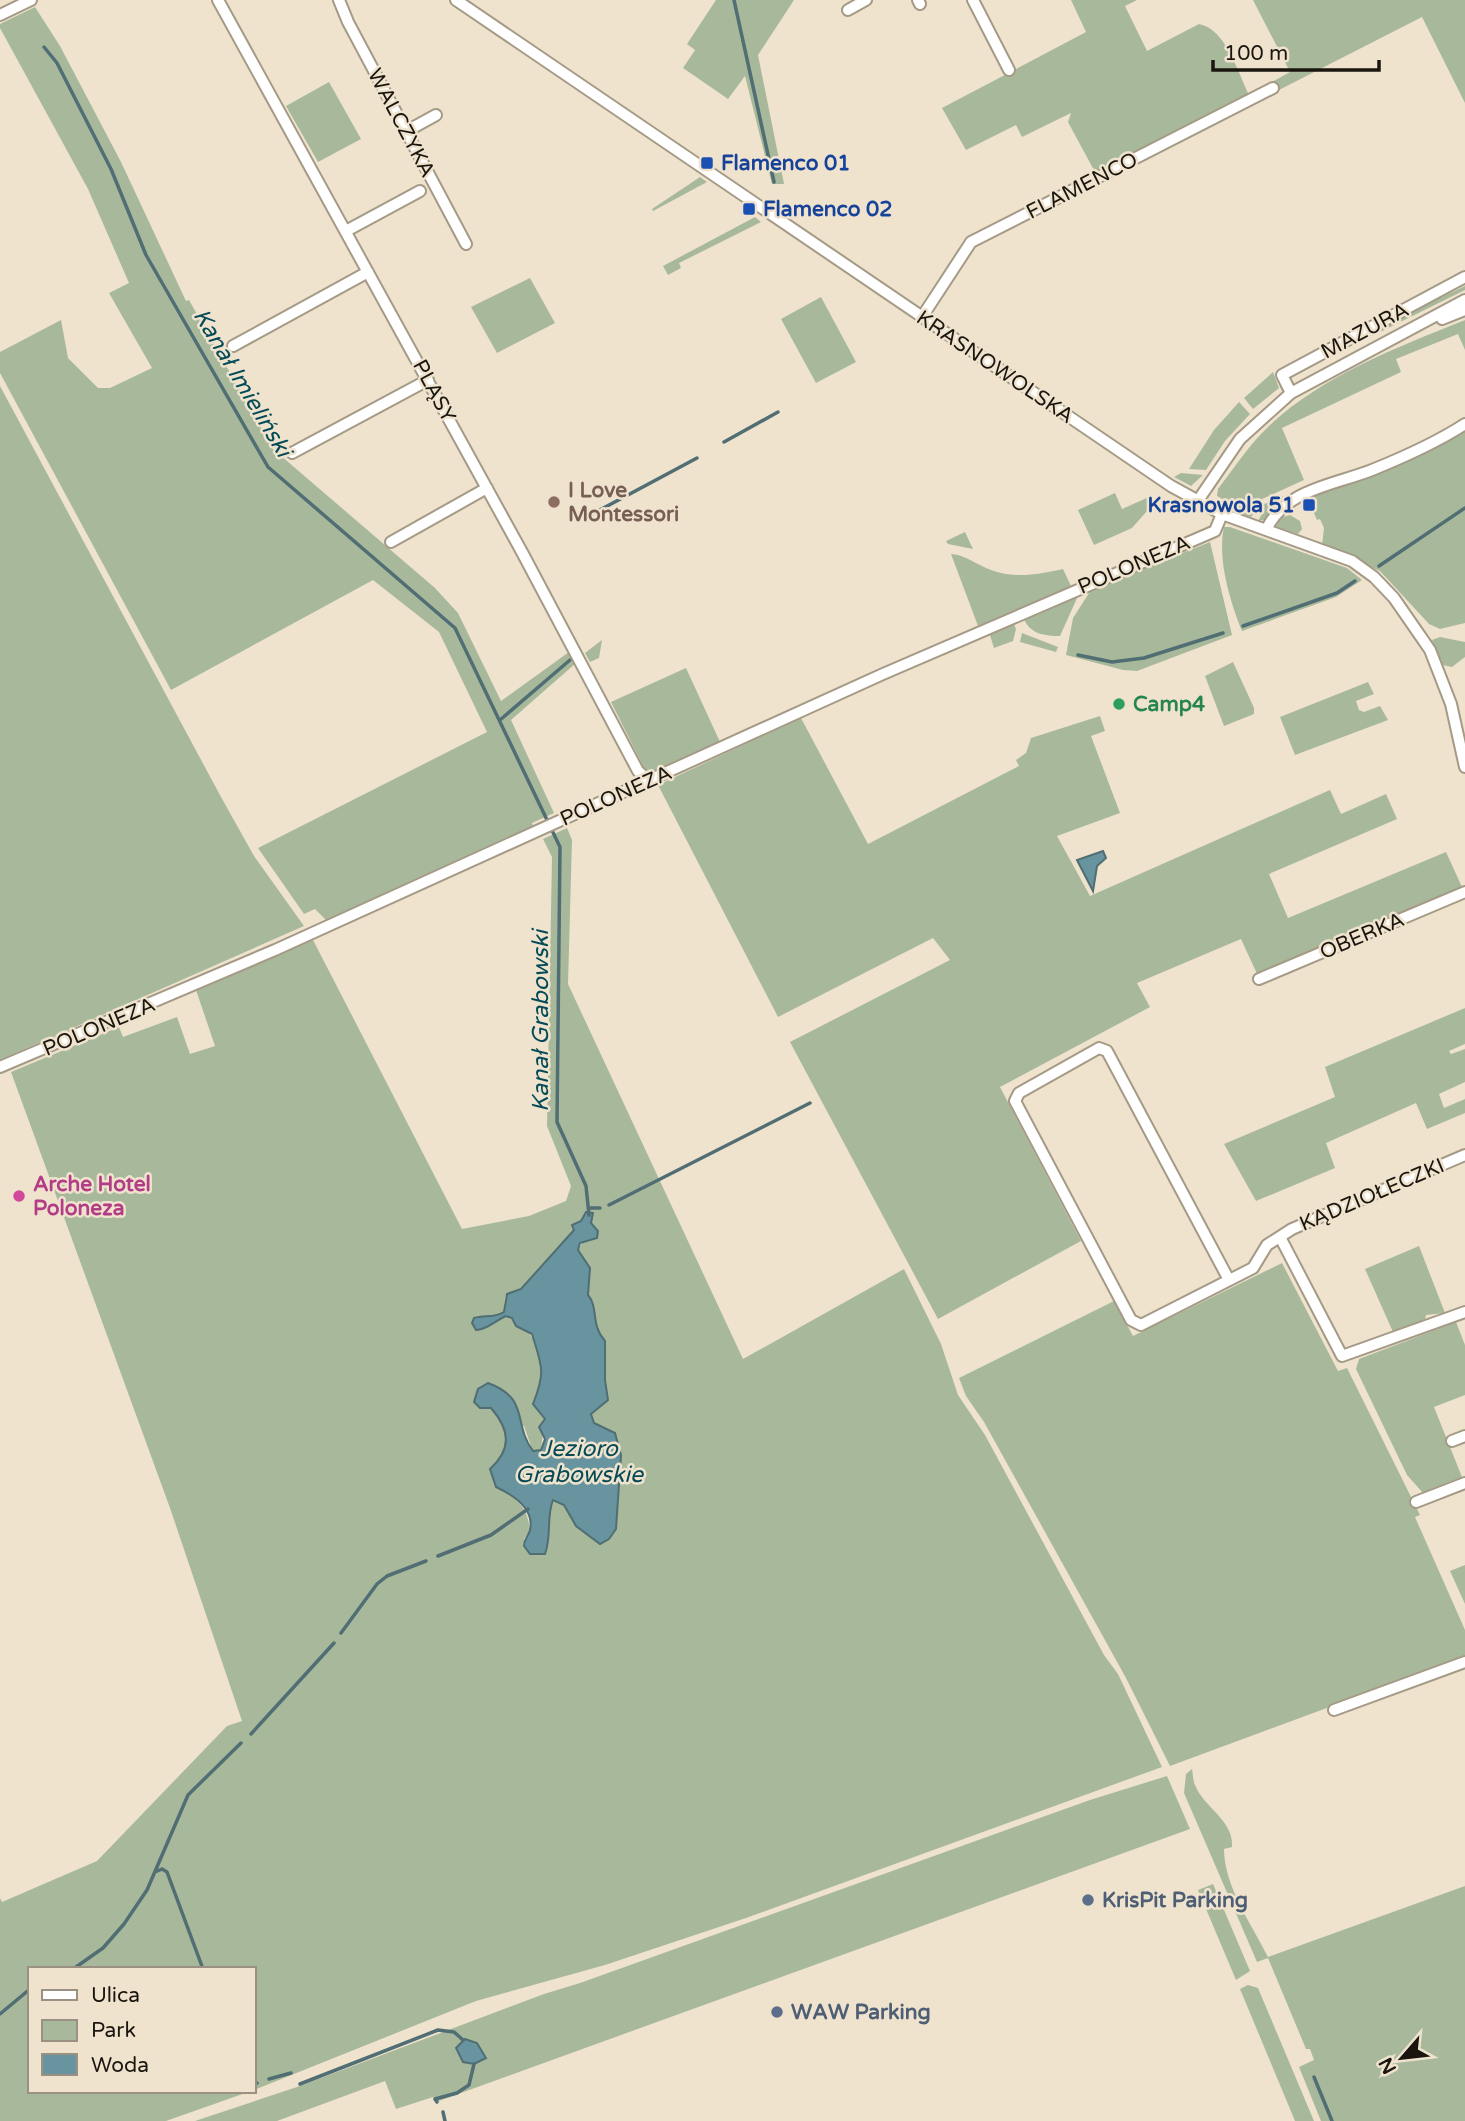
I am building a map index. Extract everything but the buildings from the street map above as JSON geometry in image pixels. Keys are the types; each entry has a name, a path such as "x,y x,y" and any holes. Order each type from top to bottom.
{"street":[{"path":"0,15 31,0"},
{"name":"PLĄSY","path":"218,0 487,488 638,771 649,781"},
{"name":"WALCZYKA","path":"339,0 405,132 466,244"},
{"name":"KRASNOWOLSKA","path":"456,0 1197,502 1222,514 1352,562 1374,576 1390,592 1430,650 1451,704 1465,767"},
{"path":"848,10 866,0"},
{"path":"973,0 1009,70"},
{"name":"FLAMENCO","path":"922,317 971,242 1273,88"},
{"path":"405,132 436,115"},
{"path":"346,231 420,191"},
{"path":"233,346 368,272"},
{"name":"MAZURA","path":"1292,393 1282,375 1465,277"},
{"path":"1197,502 1240,439 1292,393 1465,300"},
{"path":"1393,337 1465,310"},
{"path":"292,453 428,380"},
{"path":"1266,530 1277,512 1292,500 1388,463 1465,424"},
{"path":"391,542 487,488"},
{"name":"POLONEZA","path":"0,1067 275,950 883,674 1215,531 1222,514"},
{"name":"OBERKA","path":"1259,979 1465,892"},
{"path":"1229,1280 1107,1051 1099,1048 1019,1093 1015,1101 1135,1324 1141,1325 1253,1268 1267,1245 1280,1237 1338,1353 1343,1356 1465,1312"},
{"name":"KĄDZIOŁECZKI","path":"1280,1237 1465,1155"},
{"path":"1452,1441 1465,1436"},
{"path":"1416,1502 1465,1483"},
{"path":"1334,1710 1465,1662"}],"green space":[{"path":"716,0 794,0 758,55 784,184 772,184 745,76 728,99 683,68 695,50 687,44"},
{"path":"1071,0 1137,0 1125,6 1147,51 1199,24 1208,28 1224,43 1249,95 1096,174 1068,122 1071,113 1022,137 1016,125 966,150 942,108 1086,32"},
{"path":"1253,0 1465,0 1465,103 1422,17 1277,91 1272,82 1290,72"},
{"path":"35,7 60,46 121,162 186,301 189,300 273,449 435,588 458,613 501,701 569,652 576,663 511,720 554,813 532,823 534,828 327,921 315,909 304,914 258,848 487,732 439,632 373,580 171,690 0,373 0,352 61,320 68,358 98,388 110,388 152,368 109,293 129,283 88,189 0,28 0,24"},
{"path":"329,82 361,139 318,162 286,106"},
{"path":"700,177 707,182 653,211 652,209"},
{"path":"755,217 761,222 679,263 681,268 668,275 663,266"},
{"path":"530,278 555,323 497,353 471,307"},
{"path":"1465,286 1465,290 1372,336 1375,329"},
{"path":"821,297 856,362 816,383 781,319"},
{"path":"1465,320 1465,350 1458,334 1396,359 1401,372 1282,428 1304,480 1240,509 1217,496 1218,489 1261,434 1289,409 1361,365"},
{"path":"1273,372 1279,388 1253,409 1244,398"},
{"path":"0,386 254,856 304,926 0,1060"},
{"path":"1239,402 1250,414 1225,441 1206,470 1189,469 1214,430"},
{"path":"1465,428 1465,623 1440,629 1429,624 1380,571 1322,545 1324,528 1320,519 1317,520 1307,497"},
{"path":"1181,473 1203,475 1191,486 1174,477"},
{"path":"1115,493 1122,509 1149,497 1155,502 1132,528 1094,545 1078,510"},
{"path":"1283,496 1285,499 1264,520 1258,521 1262,514 1257,510 1251,517 1241,514"},
{"path":"1290,515 1300,521 1302,529 1298,534 1276,527 1280,518"},
{"path":"1224,527 1347,568 1362,580 1336,597 1242,631 1223,566"},
{"path":"965,532 973,549 948,544 946,541"},
{"path":"1210,542 1232,635 1137,671 1123,670 1066,655 1073,618 1091,590"},
{"path":"951,554 1012,575 1063,569 1071,586 978,626"},
{"path":"1078,596 1060,636 1039,633 1030,628 1024,619"},
{"path":"1013,622 1016,629 1013,641 994,648 989,632"},
{"path":"1022,633 1058,647 1056,652 1020,642"},
{"path":"1440,637 1465,642 1465,657 1452,667 1443,665 1432,640"},
{"path":"602,640 599,658 590,662 585,653"},
{"path":"1233,662 1254,708 1254,714 1224,726 1205,676"},
{"path":"686,668 720,742 657,771 645,770 611,702"},
{"path":"1368,682 1374,694 1356,701 1359,710 1364,712 1380,706 1388,720 1295,755 1280,717"},
{"path":"1100,716 1105,731 1091,736 1120,813 1057,836 1090,896 1330,790 1341,814 1386,794 1397,819 1269,874 1288,918 1446,852 1462,887 1258,976 1241,939 1137,983 1150,1007 1000,1087 1081,1241 938,1319 790,1042 950,960 933,938 778,1017 658,785 801,718 868,844 1019,766 1016,760 1026,753 1031,738"},
{"path":"567,828 572,840 568,984 743,1359 904,1269 941,1344 958,1395 985,1435 1104,1655 1118,1674 1162,1767 746,1918 605,1965 476,2001 256,2089 256,1967 28,1967 28,2093 245,2093 166,2121 0,2121 0,1898 2,1902 97,1861 227,1726 242,1721 170,1508 11,1072 119,1027 123,1037 177,1017 190,1054 215,1046 196,990 312,938 462,1229 529,1216 566,1201 571,1186 547,1126 552,857 543,839","holes":["593,1213 578,1250 590,1268 588,1295 600,1335 605,1341 608,1400 590,1414 593,1423 615,1433 621,1455 618,1490 576,1526 564,1505 553,1499 545,1554 530,1553 524,1539 530,1531 527,1515 515,1499 496,1487 490,1469 503,1454 507,1439 503,1425 490,1408 524,1426 533,1452 541,1449 545,1419 533,1404 542,1384 543,1363 536,1343 515,1320 506,1316 492,1324 482,1316 499,1316 504,1312 505,1297 521,1289 574,1230 572,1226"]},
{"path":"1465,1008 1465,1044 1449,1051 1451,1054 1465,1049 1465,1082 1439,1094 1444,1108 1465,1099 1465,1113 1427,1129 1416,1103 1326,1143 1335,1168 1256,1201 1224,1144 1335,1097 1325,1067"},
{"path":"1419,1246 1445,1313 1426,1315 1425,1320 1393,1332 1365,1269"},
{"path":"1282,1263 1338,1371 1347,1368 1420,1515 1415,1517 1465,1630 1465,1657 1170,1766 1126,1678 984,1422 966,1396 959,1378 1114,1301 1133,1336"},
{"path":"1456,1322 1465,1345 1465,1395 1434,1407 1462,1477 1423,1493 1407,1475 1356,1369 1359,1359"},
{"path":"1465,1565 1465,1604 1450,1571"},
{"path":"1192,1769 1199,1793 1228,1829 1232,1847 1224,1849 1229,1877 1240,1905 1268,1957 1465,1886 1465,2121 1321,2121 1299,2067 1314,2060 1310,2049 1306,2049 1268,1958 1257,1962 1184,1793 1186,1774"},
{"path":"1167,1776 1190,1829 436,2102 433,2097 396,2109 385,2081 277,2121 195,2121 297,2087 544,1994 1090,1800"},
{"path":"1213,1884 1250,1971 1236,1980 1198,1890"},
{"path":"1248,1985 1258,1988 1314,2121 1295,2121 1240,1989"}],"water":[{"path":"1103,851 1106,858 1097,866 1093,891 1077,860"},
{"name":"Jezioro Grabowskie","path":"586,1212 593,1213 591,1223 598,1231 597,1238 580,1243 578,1250 590,1268 588,1295 600,1335 605,1341 608,1400 591,1414 594,1423 615,1433 621,1455 616,1529 609,1539 600,1544 576,1526 564,1505 553,1500 545,1554 530,1554 524,1546 530,1530 529,1515 515,1498 496,1487 490,1469 505,1447 505,1432 491,1408 480,1408 474,1402 478,1389 488,1383 501,1389 516,1404 523,1431 533,1451 541,1450 545,1439 539,1427 545,1419 533,1404 541,1376 538,1354 532,1334 516,1326 512,1318 506,1316 480,1330 476,1330 472,1323 474,1318 504,1312 507,1294 521,1289 574,1230 572,1225 581,1221"},
{"path":"465,2039 477,2043 486,2058 474,2064 463,2062 456,2048"}],"waterway":[{"name":"Kanał Grabowski","path":"734,0 774,182"},
{"name":"Kanał Imieliński","path":"44,47 57,63 111,169 146,255 268,467 455,628 560,847 557,1122 586,1186 589,1215"},
{"name":"Kanał Grabowski","path":"724,442 778,412"},
{"name":"Kanał Grabowski","path":"583,519 697,458"},
{"path":"1379,566 1465,508"},
{"path":"1243,626 1337,593 1355,581"},
{"path":"1078,655 1112,662 1144,658 1223,633"},
{"name":"Kanał Grabowski","path":"500,720 570,660"},
{"path":"609,1205 810,1103"},
{"path":"590,1208 600,1208"},
{"name":"Kanał Grabowski","path":"438,1556 491,1535 528,1509"},
{"name":"Kanał Grabowski","path":"341,1633 377,1584 387,1576 426,1561"},
{"name":"Kanał Grabowski","path":"251,1734 334,1643"},
{"name":"Kanał Grabowski","path":"76,1967 103,1948 124,1924 147,1890 188,1795 241,1743"},
{"path":"155,1872 162,1869 167,1872 202,1967"},
{"name":"Kanał Grabowski","path":"0,2014 28,1991"},
{"path":"300,2084 438,2030 454,2032 463,2040"},
{"path":"437,2102 435,2099 457,2093 469,2085 474,2064"},
{"path":"269,2079 291,2073"},
{"path":"1314,2077 1332,2121"},
{"path":"443,2112 445,2121"}],"place":[{"name":"Flamenco 01","path":"707,163"},
{"name":"Flamenco 02","path":"749,209"},
{"name":"I Love Montessori","path":"554,502"},
{"name":"Krasnowola 51","path":"1309,505"},
{"name":"Camp4","path":"1119,704"},
{"name":"Arche Hotel Poloneza","path":"19,1196"},
{"name":"KrisPit Parking","path":"1088,1900"},
{"name":"WAW Parking","path":"777,2012"}]}
